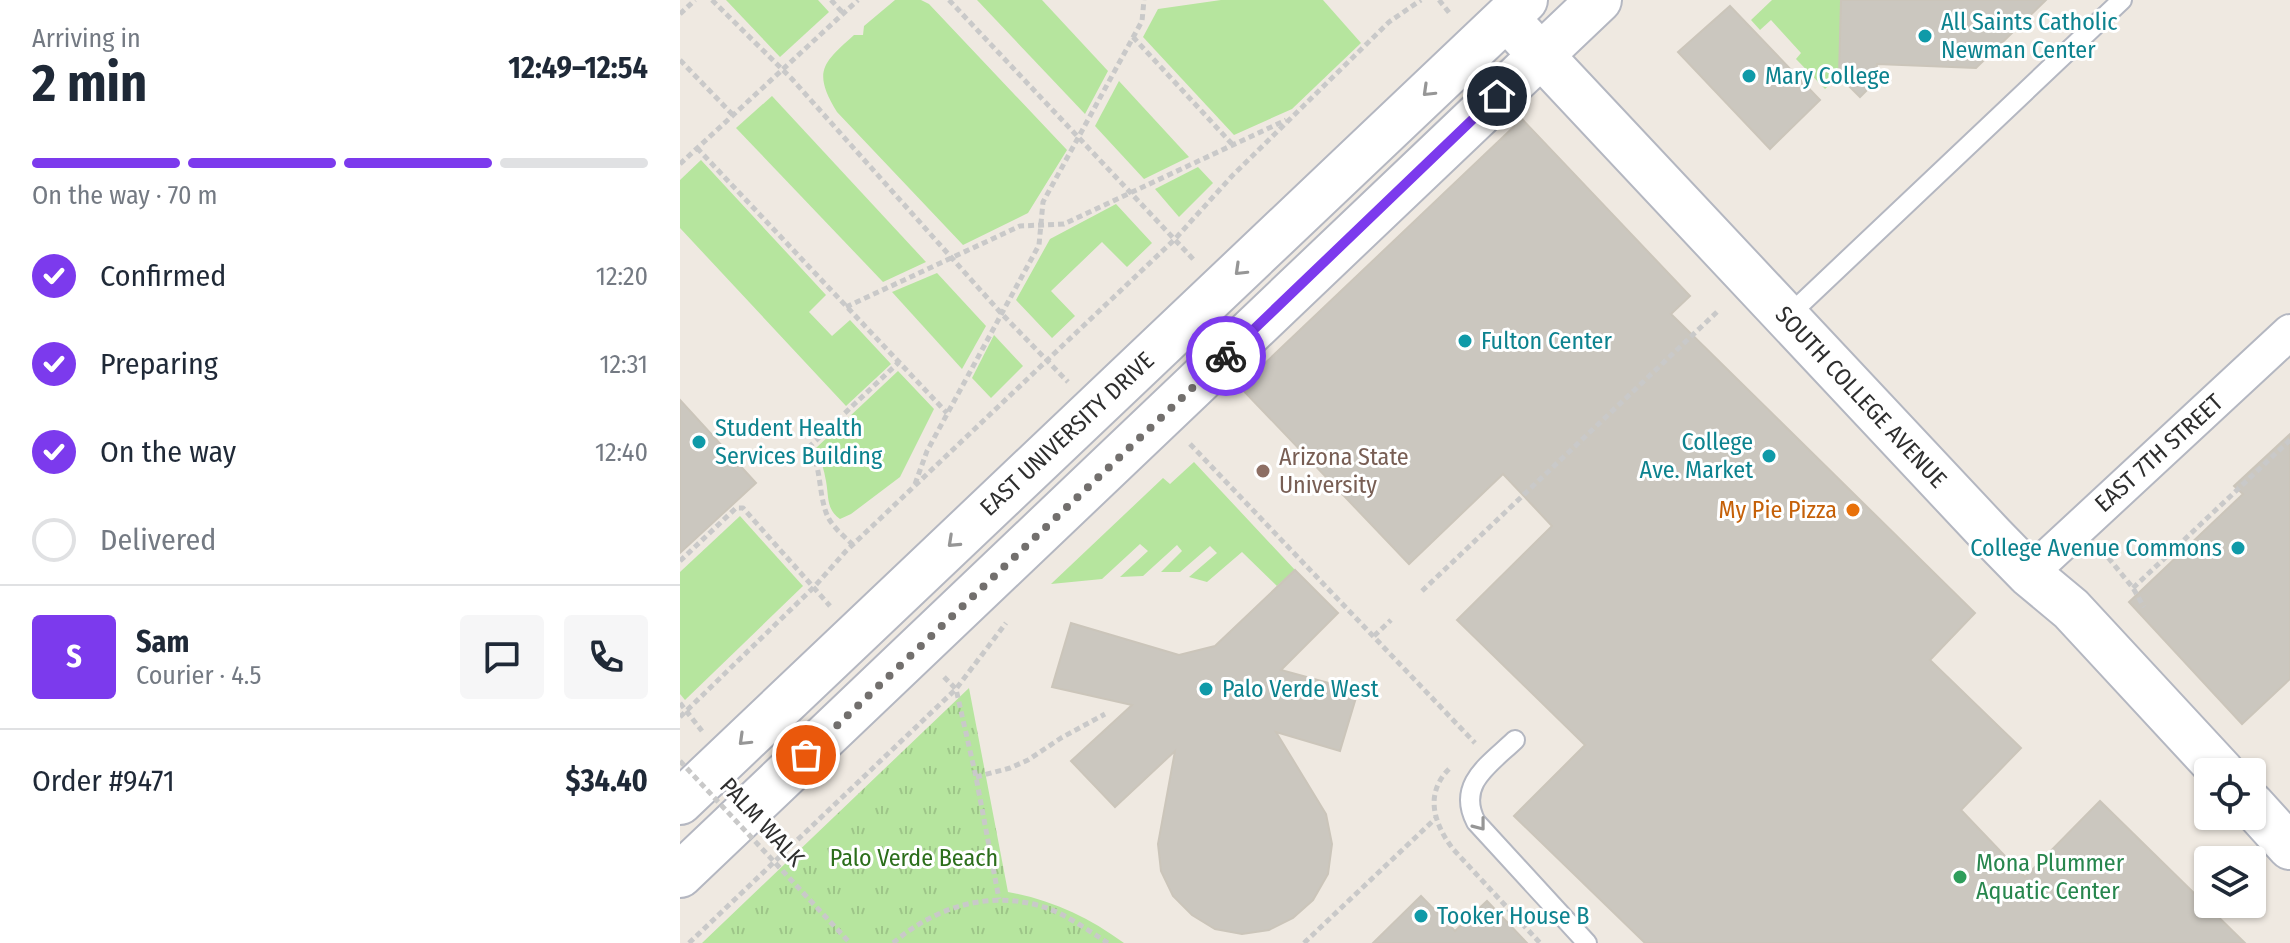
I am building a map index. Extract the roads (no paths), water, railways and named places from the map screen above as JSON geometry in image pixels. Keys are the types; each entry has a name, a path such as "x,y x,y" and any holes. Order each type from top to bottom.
{"main road":[{"path":"680,875 1599,0"},
{"name":"SOUTH COLLEGE AVENUE","path":"1515,9 1540,55 2029,574 2071,609 2209,758"},
{"name":"EAST UNIVERSITY DRIVE","path":"680,802 1515,9"},
{"path":"1152,354 1190,389"},
{"path":"2266,820 2290,847"}],"street":[{"name":"EAST 7TH STREET","path":"2029,574 2290,332"}],"lane":[{"path":"1787,318 2122,0"},
{"path":"1515,740 1478,776 1469,797 1469,809 1476,822 1587,943"}],"place":[{"name":"All Saints Catholic Newman Center","path":"1925,36"},
{"name":"Mary College","path":"1749,76"},
{"name":"Fulton Center","path":"1465,341"},
{"name":"Student Health Services Building","path":"699,442"},
{"name":"College Ave. Market","path":"1769,456"},
{"name":"Arizona State University","path":"1263,471"},
{"name":"My Pie Pizza","path":"1853,510"},
{"name":"College Avenue Commons","path":"2238,548"},
{"name":"Palo Verde West","path":"1206,689"},
{"name":"Mona Plummer Aquatic Center","path":"1960,877"},
{"name":"Tooker House B","path":"1421,916"}],"park label":[{"name":"Palo Verde Beach","path":"914,858"}]}
